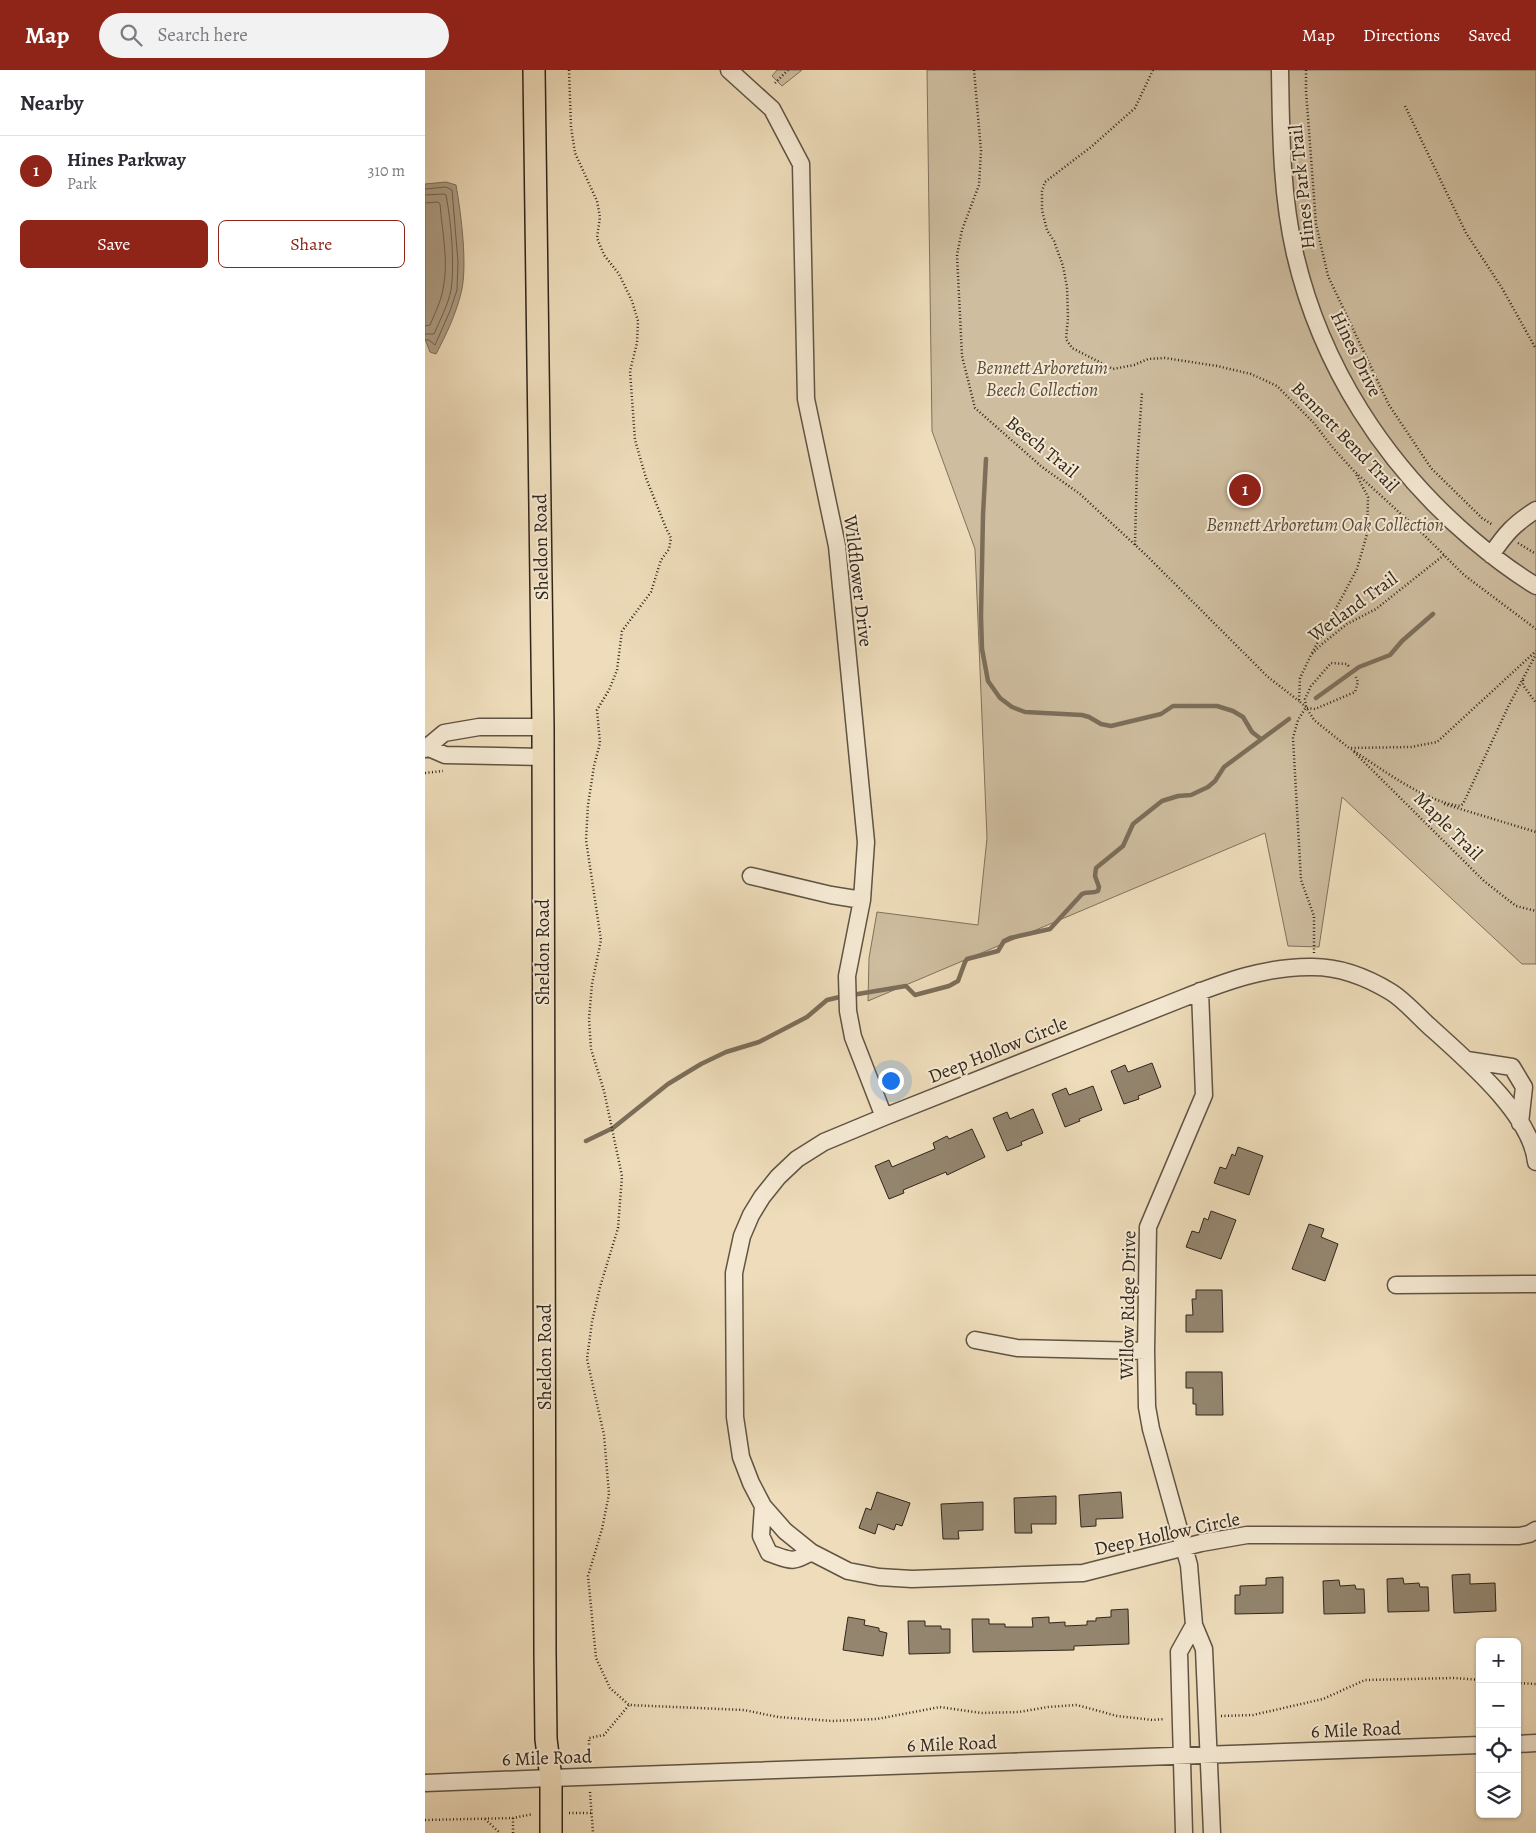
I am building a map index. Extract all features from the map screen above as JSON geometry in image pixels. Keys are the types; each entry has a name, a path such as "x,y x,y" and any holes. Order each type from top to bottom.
{"main road":[{"name":"Sheldon Road","path":"534,70 543,726 545,1652 546,1739 551,1778 551,1823"}],"street":[{"name":"Wildflower Drive","path":"729,70 772,109 801,164 806,399 837,546 866,842 862,900 847,976 848,1011 853,1037 884,1116"},
{"name":"Hines Drive","path":"1280,70 1282,161 1286,202 1302,280 1328,351 1353,398 1379,439 1416,485 1451,520 1491,554 1536,586"},
{"path":"1491,554 1505,534 1536,510"},
{"path":"427,748 444,733 479,726 543,726"},
{"path":"427,748 445,754 543,757"},
{"path":"751,876 831,895 862,900"},
{"name":"Deep Hollow Circle","path":"1536,1162 1535,1150 1521,1123 1487,1078 1393,993 1353,974 1314,967 1270,969 1220,984 884,1116 824,1142 797,1159 762,1197 751,1215 742,1236 735,1264 733,1293 735,1428 745,1470 763,1506 785,1531 811,1552 848,1570 879,1577 912,1579 1083,1573 1184,1548 1247,1536 1519,1536 1536,1530"},
{"name":"Willow Ridge Drive","path":"1200,992 1204,1095 1148,1227 1146,1351 1147,1407 1151,1429 1189,1565 1194,1625 1204,1649 1212,1833"},
{"path":"1466,1060 1512,1067 1525,1087 1521,1123"},
{"path":"1395,1285 1536,1284"},
{"path":"975,1340 1017,1348 1146,1351"},
{"path":"763,1506 761,1536 769,1554 790,1561 811,1552"},
{"path":"1184,1833 1179,1652 1194,1625"},
{"path":"1521,1744 1536,1743"},
{"name":"6 Mile Road","path":"425,1783 1476,1745"}],"path":[{"path":"569,70 571,127 575,153 597,200 600,217 597,238 604,255 619,274 632,301 638,321 637,343 629,371 635,440 646,478 671,538 669,549 661,560 651,592 622,631 617,670 609,690 597,710 600,743 594,766 588,805 586,840 601,940 592,984 589,1020 591,1049 604,1091 622,1176 618,1228 600,1287 592,1322 587,1359 604,1434 609,1494 602,1529 588,1576 596,1658 610,1688 629,1705 744,1710 778,1717 832,1721 877,1719 940,1706 981,1713 1019,1712 1077,1705 1117,1716 1153,1720 1181,1718"},
{"path":"775,83 788,70"},
{"name":"Beech Trail","path":"974,70 981,151 979,186 962,230 957,255 962,356 975,408 1042,467 1080,494 1135,545 1267,677 1299,701"},
{"name":"Bennett Bend Trail","path":"1153,70 1135,108 1091,147 1045,182 1042,191 1042,210 1047,230 1063,266 1067,287 1068,318 1066,340 1072,348 1113,369 1134,365 1148,359 1165,358 1217,366 1251,374 1277,386 1313,422 1333,448 1355,471 1464,575 1536,629"},
{"name":"Hines Park Trail","path":"1306,70 1316,224 1328,276 1389,405 1431,468 1482,518 1536,554"},
{"path":"1405,106 1466,233 1502,288 1536,349"},
{"path":"1135,545 1141,392"},
{"path":"1311,655 1357,569 1367,534 1368,497 1355,471"},
{"name":"Wetland Trail","path":"1299,701 1300,678 1311,655 1347,624 1376,609 1444,554"},
{"path":"1438,800 1454,805 1461,806 1463,804 1536,652"},
{"path":"1349,748 1411,747 1437,742 1536,652"},
{"path":"1314,967 1313,916 1301,880 1293,738 1298,720 1306,707 1305,699 1311,686 1331,663 1347,664 1350,668"},
{"path":"1306,707 1315,709 1355,692 1358,682 1355,675"},
{"path":"1523,679 1523,685 1536,703"},
{"path":"1299,701 1306,707 1314,720 1349,748 1404,782 1447,805 1536,832"},
{"name":"Maple Trail","path":"1349,748 1484,880 1516,906 1536,911"},
{"path":"1207,1716 1262,1713 1323,1699 1365,1680 1455,1678 1476,1680"},
{"path":"1521,1683 1536,1684"},
{"path":"425,1820 513,1818 527,1815 551,1823 591,1813"},
{"path":"485,1818 500,1833"},
{"path":"513,1818 513,1833"}],"green space":[{"path":"777,70 802,70 782,86 772,76"},
{"path":"927,70 1536,70 1536,964 1522,964 1342,797 1319,947 1288,946 1265,833 868,1001 869,958 877,912 978,925 987,838 975,549 932,431"}],"water":[{"path":"446,182 456,185 462,225 464,269 461,293 456,309 436,354 430,352 425,339 425,184"}],"building":[{"path":"1152,1063 1161,1087 1138,1096 1139,1099 1124,1104 1111,1071 1125,1065 1128,1072"},
{"path":"1093,1086 1102,1110 1065,1127 1052,1094 1066,1088 1069,1095"},
{"path":"1033,1109 1043,1133 1021,1142 1022,1145 1007,1151 993,1118 1007,1112 1010,1119"},
{"path":"972,1129 985,1157 947,1175 946,1172 903,1190 904,1193 889,1199 875,1166 889,1160 892,1167 935,1149 933,1143 947,1136 949,1139"},
{"path":"1238,1147 1263,1156 1249,1195 1214,1183 1220,1167 1226,1169 1232,1154 1235,1156"},
{"path":"1211,1211 1236,1220 1221,1259 1186,1247 1192,1231 1199,1233 1204,1218 1208,1220"},
{"path":"1309,1224 1324,1229 1321,1237 1338,1244 1325,1281 1292,1269"},
{"path":"1196,1290 1222,1290 1223,1332 1186,1332 1186,1315 1193,1315 1192,1299 1196,1299"},
{"path":"1186,1372 1222,1372 1223,1415 1196,1415 1196,1404 1193,1404 1193,1388 1186,1388"},
{"path":"877,1492 910,1503 902,1526 896,1524 894,1530 878,1524 875,1534 859,1528 866,1508 871,1510"},
{"path":"1121,1492 1123,1518 1096,1519 1096,1526 1081,1527 1079,1495"},
{"path":"1056,1496 1056,1524 1031,1524 1032,1533 1015,1533 1014,1498"},
{"path":"983,1502 983,1530 958,1531 959,1539 943,1539 941,1504"},
{"path":"1470,1574 1470,1584 1495,1583 1496,1611 1454,1613 1452,1575"},
{"path":"1283,1577 1283,1613 1235,1614 1235,1595 1240,1595 1240,1586 1266,1585 1266,1578"},
{"path":"1403,1578 1404,1584 1419,1583 1420,1587 1428,1587 1429,1611 1388,1612 1387,1579"},
{"path":"1339,1580 1340,1586 1355,1585 1356,1589 1364,1589 1365,1613 1324,1614 1323,1581"},
{"path":"1128,1609 1129,1644 1074,1646 1074,1650 973,1652 972,1619 989,1619 989,1624 1005,1624 1005,1627 1033,1627 1032,1618 1049,1617 1049,1623 1065,1622 1065,1626 1087,1625 1087,1621 1096,1621 1096,1618 1111,1617 1111,1610"},
{"path":"848,1617 865,1620 864,1625 879,1628 879,1631 887,1633 883,1656 843,1650"},
{"path":"908,1621 925,1621 925,1626 941,1626 941,1629 950,1629 950,1653 909,1654"}],"waterway":[{"path":"986,459 983,515 982,649 988,681 1000,698 1012,707 1025,712 1082,715 1101,724 1111,726 1161,714 1173,706 1217,706 1233,711 1243,717 1252,732 1261,739"},
{"path":"1316,698 1359,667 1390,655 1402,641 1433,614"},
{"path":"852,995 906,986 915,995 949,986 958,981 967,959 998,951 1004,941 1010,938 1050,929 1082,894 1098,891 1099,887 1095,876 1096,868 1123,846 1133,824 1162,801 1178,796 1191,795 1208,787 1215,781 1224,767 1289,719"},
{"path":"586,1141 613,1128 668,1084 701,1064 726,1052 759,1042 807,1017 827,1000 844,996"}],"place":[{"name":"Hines Parkway","path":"1245,490"}],"park label":[{"name":"Bennett Arboretum Beech Collection","path":"1042,379"},
{"name":"Bennett Arboretum Oak Collection","path":"1325,525"}]}
